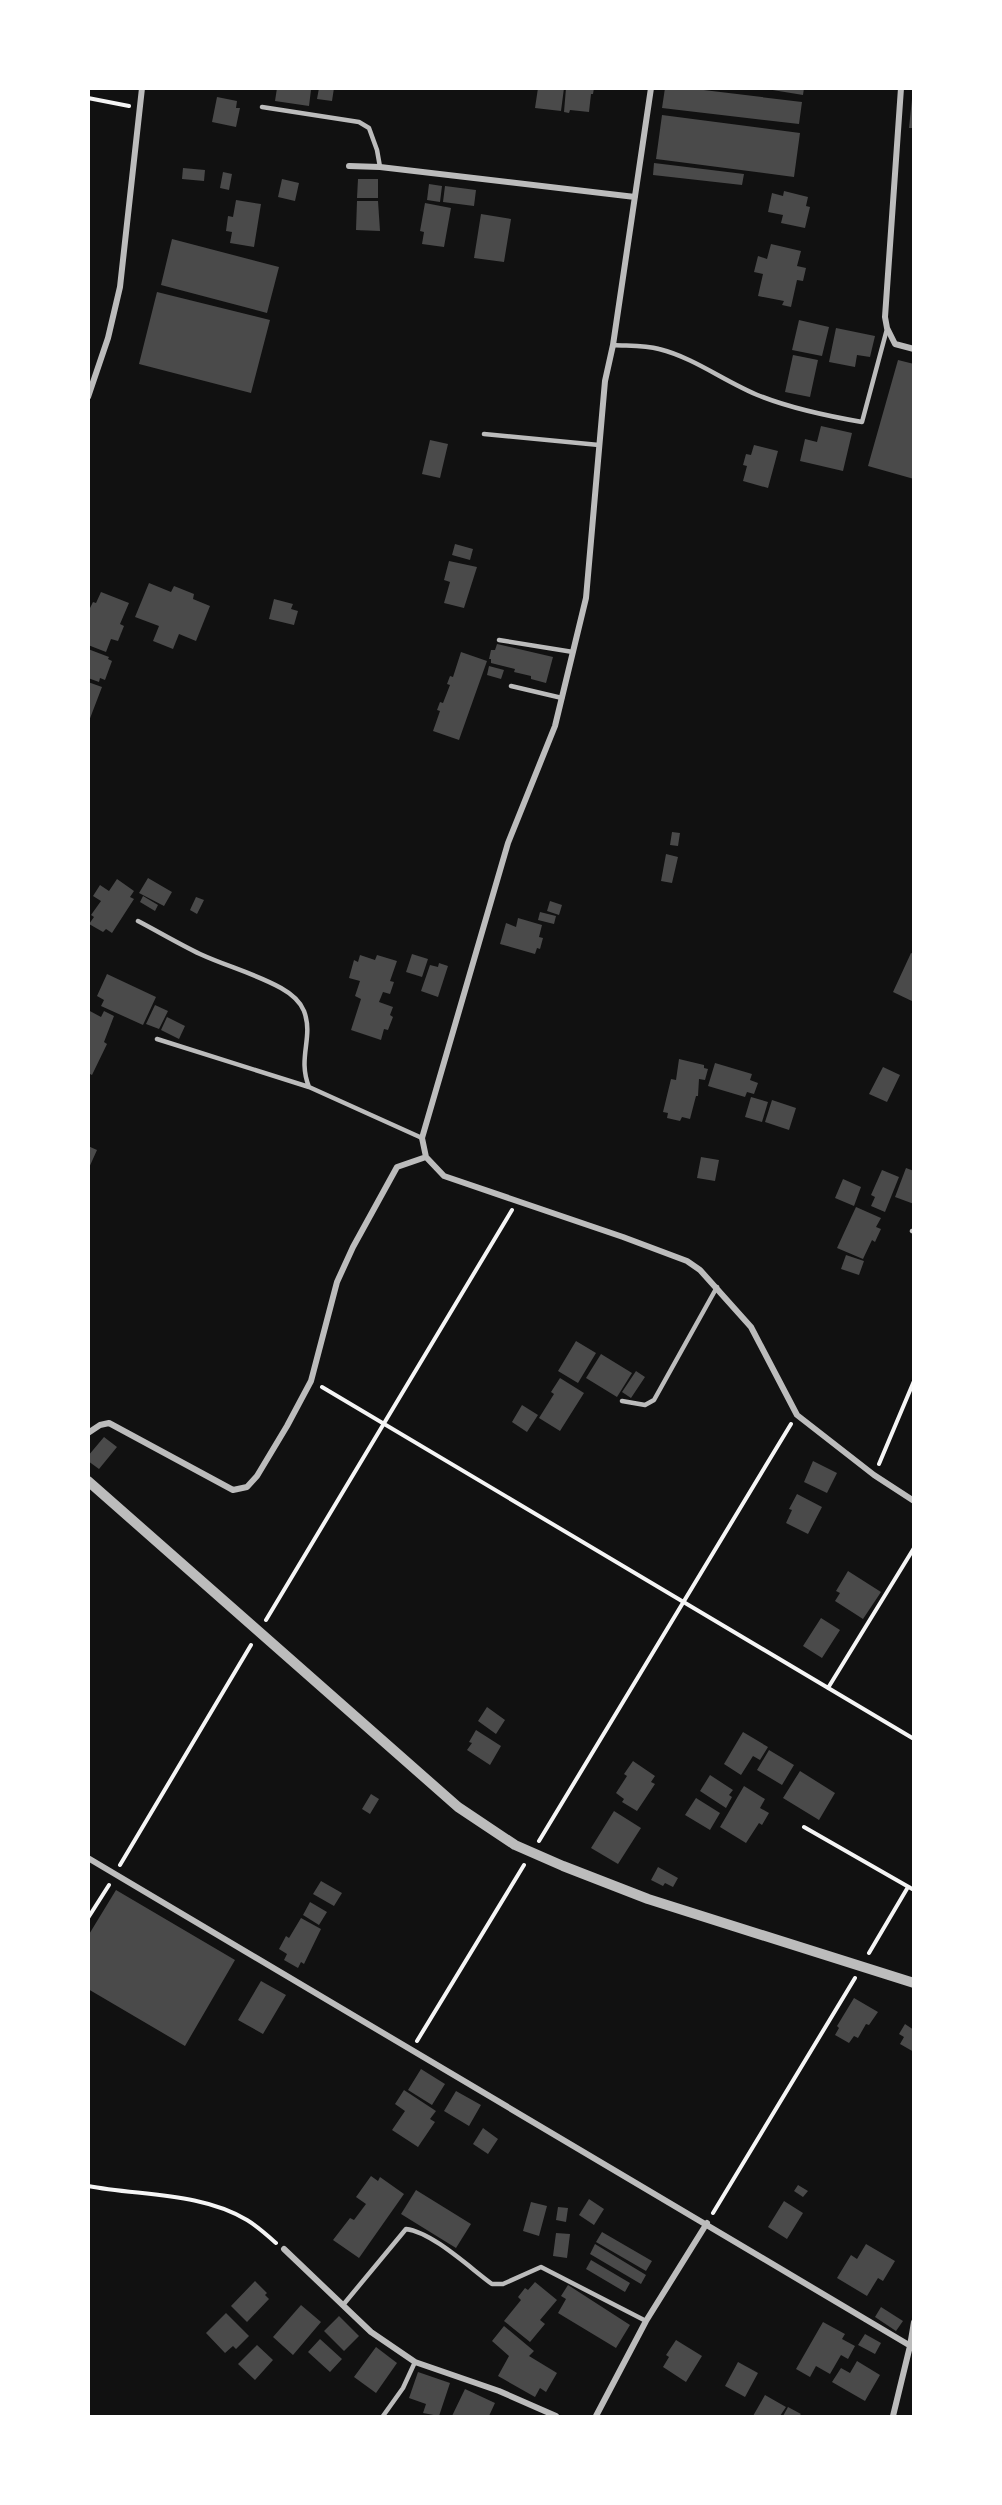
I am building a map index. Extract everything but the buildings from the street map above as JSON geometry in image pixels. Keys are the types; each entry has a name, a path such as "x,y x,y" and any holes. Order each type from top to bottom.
{"street":[{"path":"88,397 108,338 120,287 142,88"},
{"path":"651,88 613,345 605,381 586,598 555,726 508,843 422,1138 426,1157 444,1176 687,1261 700,1270 751,1327 797,1415 874,1475 914,1502"},
{"path":"901,88 885,317 887,328 895,344 914,349"},
{"path":"349,166 380,167 635,197"},
{"path":"88,1433 100,1425 109,1423 233,1490 247,1487 257,1476 311,1381 337,1282 352,1247 397,1167 426,1157"},
{"path":"88,1481 458,1807 515,1845 648,1899 914,1983"},
{"path":"88,1858 912,2347"},
{"path":"596,2416 646,2321 706,2223"},
{"path":"284,2249 371,2332 415,2362 499,2391 556,2416"},
{"path":"893,2416 912,2347 914,2322"}],"lane":[{"path":"262,107 359,122 369,128 380,167"},
{"path":"613,345 658,348 776,402 817,415 862,422 887,328"},
{"path":"484,434 599,445"},
{"path":"499,640 573,652"},
{"path":"511,686 562,698"},
{"path":"138,921 199,953 280,988 294,998 303,1007 306,1020 308,1032 303,1059 304,1075 309,1087"},
{"path":"157,1039 309,1087 422,1138"},
{"path":"622,1401 645,1405 654,1400 717,1287"},
{"path":"343,2305 406,2229 413,2230 438,2244 492,2284 503,2284 541,2267 646,2321"},
{"path":"383,2416 403,2388 415,2362"}],"path":[{"path":"88,98 140,109"},
{"path":"88,1918 517,1202"},
{"path":"311,1381 684,1600 914,1739"},
{"path":"874,1475 914,1382"},
{"path":"412,2049 797,1415"},
{"path":"828,1688 914,1548"},
{"path":"804,1827 914,1890"},
{"path":"706,2223 908,1887"},
{"path":"88,2186 126,2193 163,2195 211,2205 247,2220 284,2249"}]}
